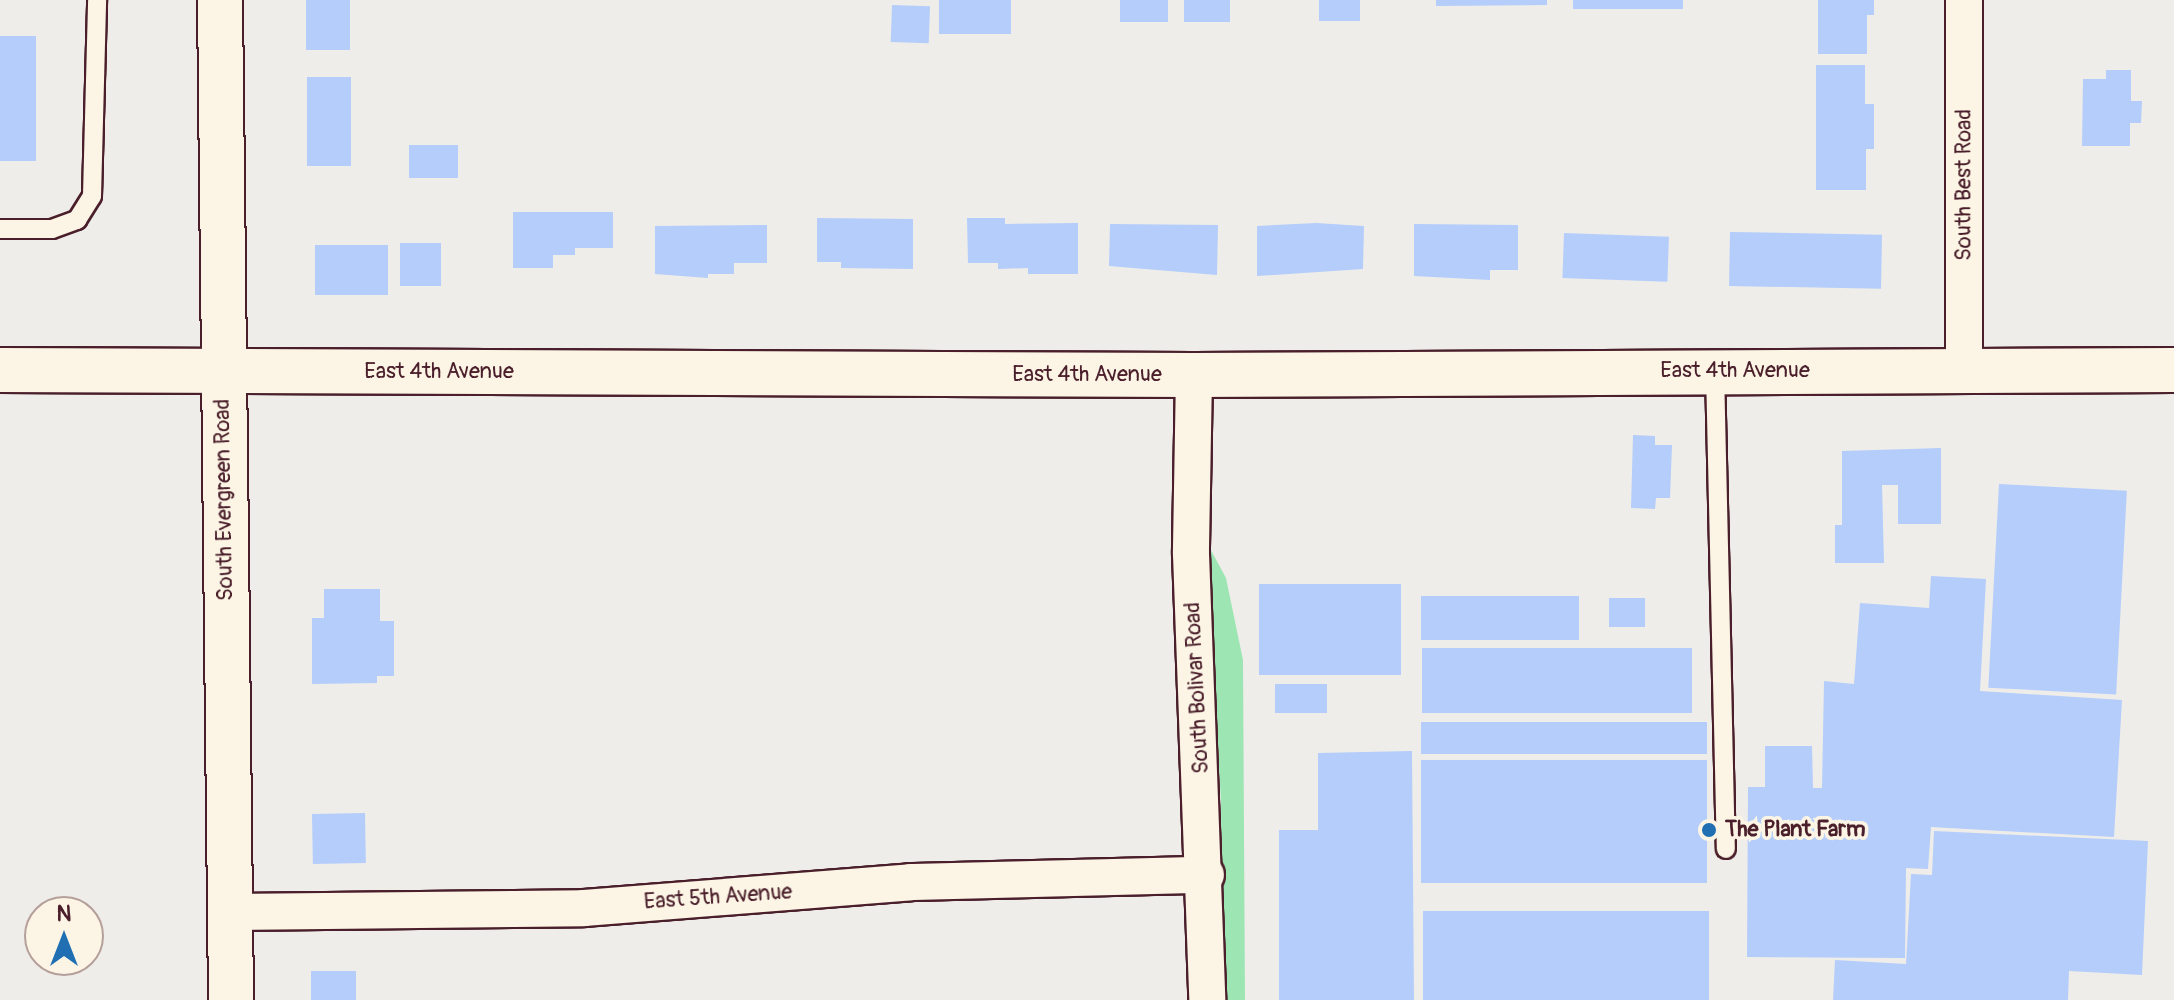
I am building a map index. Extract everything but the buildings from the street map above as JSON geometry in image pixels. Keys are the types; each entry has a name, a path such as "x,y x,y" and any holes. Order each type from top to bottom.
{"street":[{"name":"South Evergreen Road","path":"220,0 231,1000"},
{"name":"South Best Road","path":"1964,0 1964,370"},
{"name":"East 4th Avenue","path":"0,370 1194,375 2174,370"},
{"name":"South Bolivar Road","path":"1194,375 1191,554 1206,875 1207,1000"},
{"name":"East 5th Avenue","path":"231,912 584,908 911,882 1206,875"}],"lane":[{"path":"0,229 52,229 77,220 92,196 97,0"},
{"path":"1715,371 1726,849"}],"green space":[{"path":"1206,541 1226,578 1243,660 1245,1000 1222,1000 1221,802"}],"place":[{"name":"The Plant Farm","path":"1709,830"}]}
